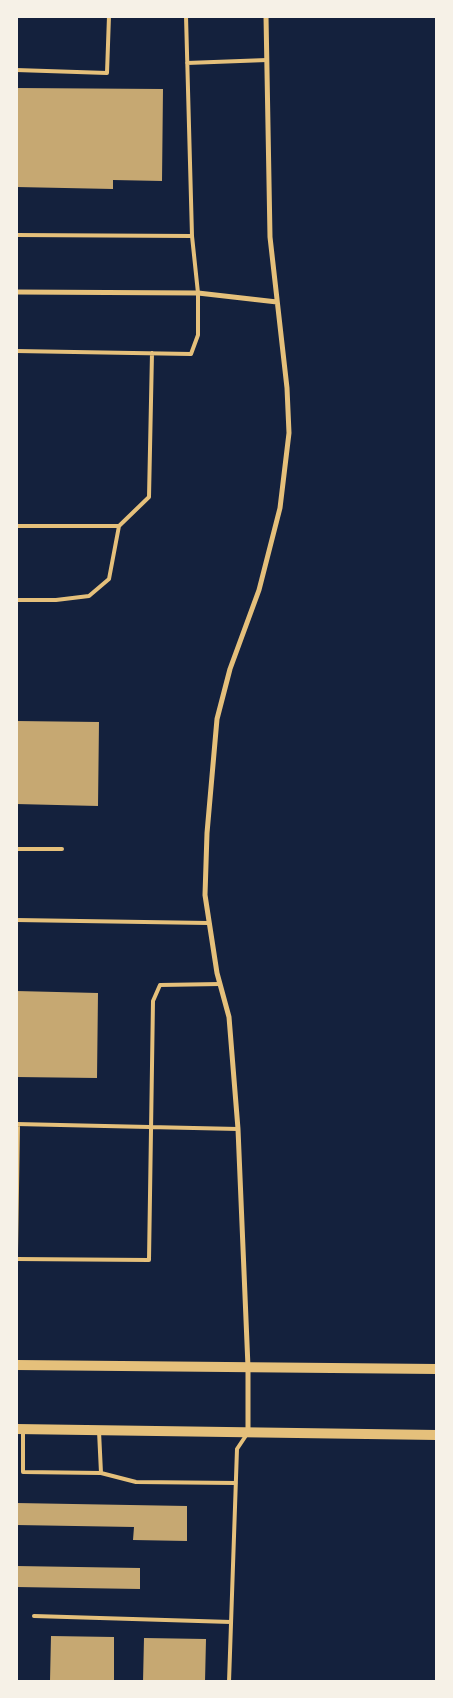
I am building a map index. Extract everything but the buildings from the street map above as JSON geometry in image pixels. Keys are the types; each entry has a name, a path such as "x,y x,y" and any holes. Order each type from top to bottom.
{"main road":[{"path":"16,1364 437,1370"},
{"path":"20,1429 437,1435"}],"street":[{"path":"248,1432 248,1367 238,1129 229,1017 220,984 204,895 207,833 217,719 230,669 259,590 280,508 289,433 287,388 270,237 266,16"},
{"path":"16,292 198,294 277,302"}],"lane":[{"path":"16,70 107,73 108,16"},
{"path":"16,351 191,354 198,335 198,294 192,236 186,16"},
{"path":"187,63 267,60"},
{"path":"16,235 192,236"},
{"path":"16,600 56,600 89,596 109,579 119,526 149,497 152,353"},
{"path":"16,526 119,526"},
{"path":"16,849 62,849"},
{"path":"16,920 208,924"},
{"path":"16,1260 149,1260 153,1001 160,985 220,984"},
{"path":"16,1253 17,1124 238,1129"},
{"path":"20,1429 23,1472 101,1473 136,1482 236,1483"},
{"path":"98,1430 101,1473"},
{"path":"229,1682 237,1449 248,1432"},
{"path":"34,1616 231,1622"}]}
